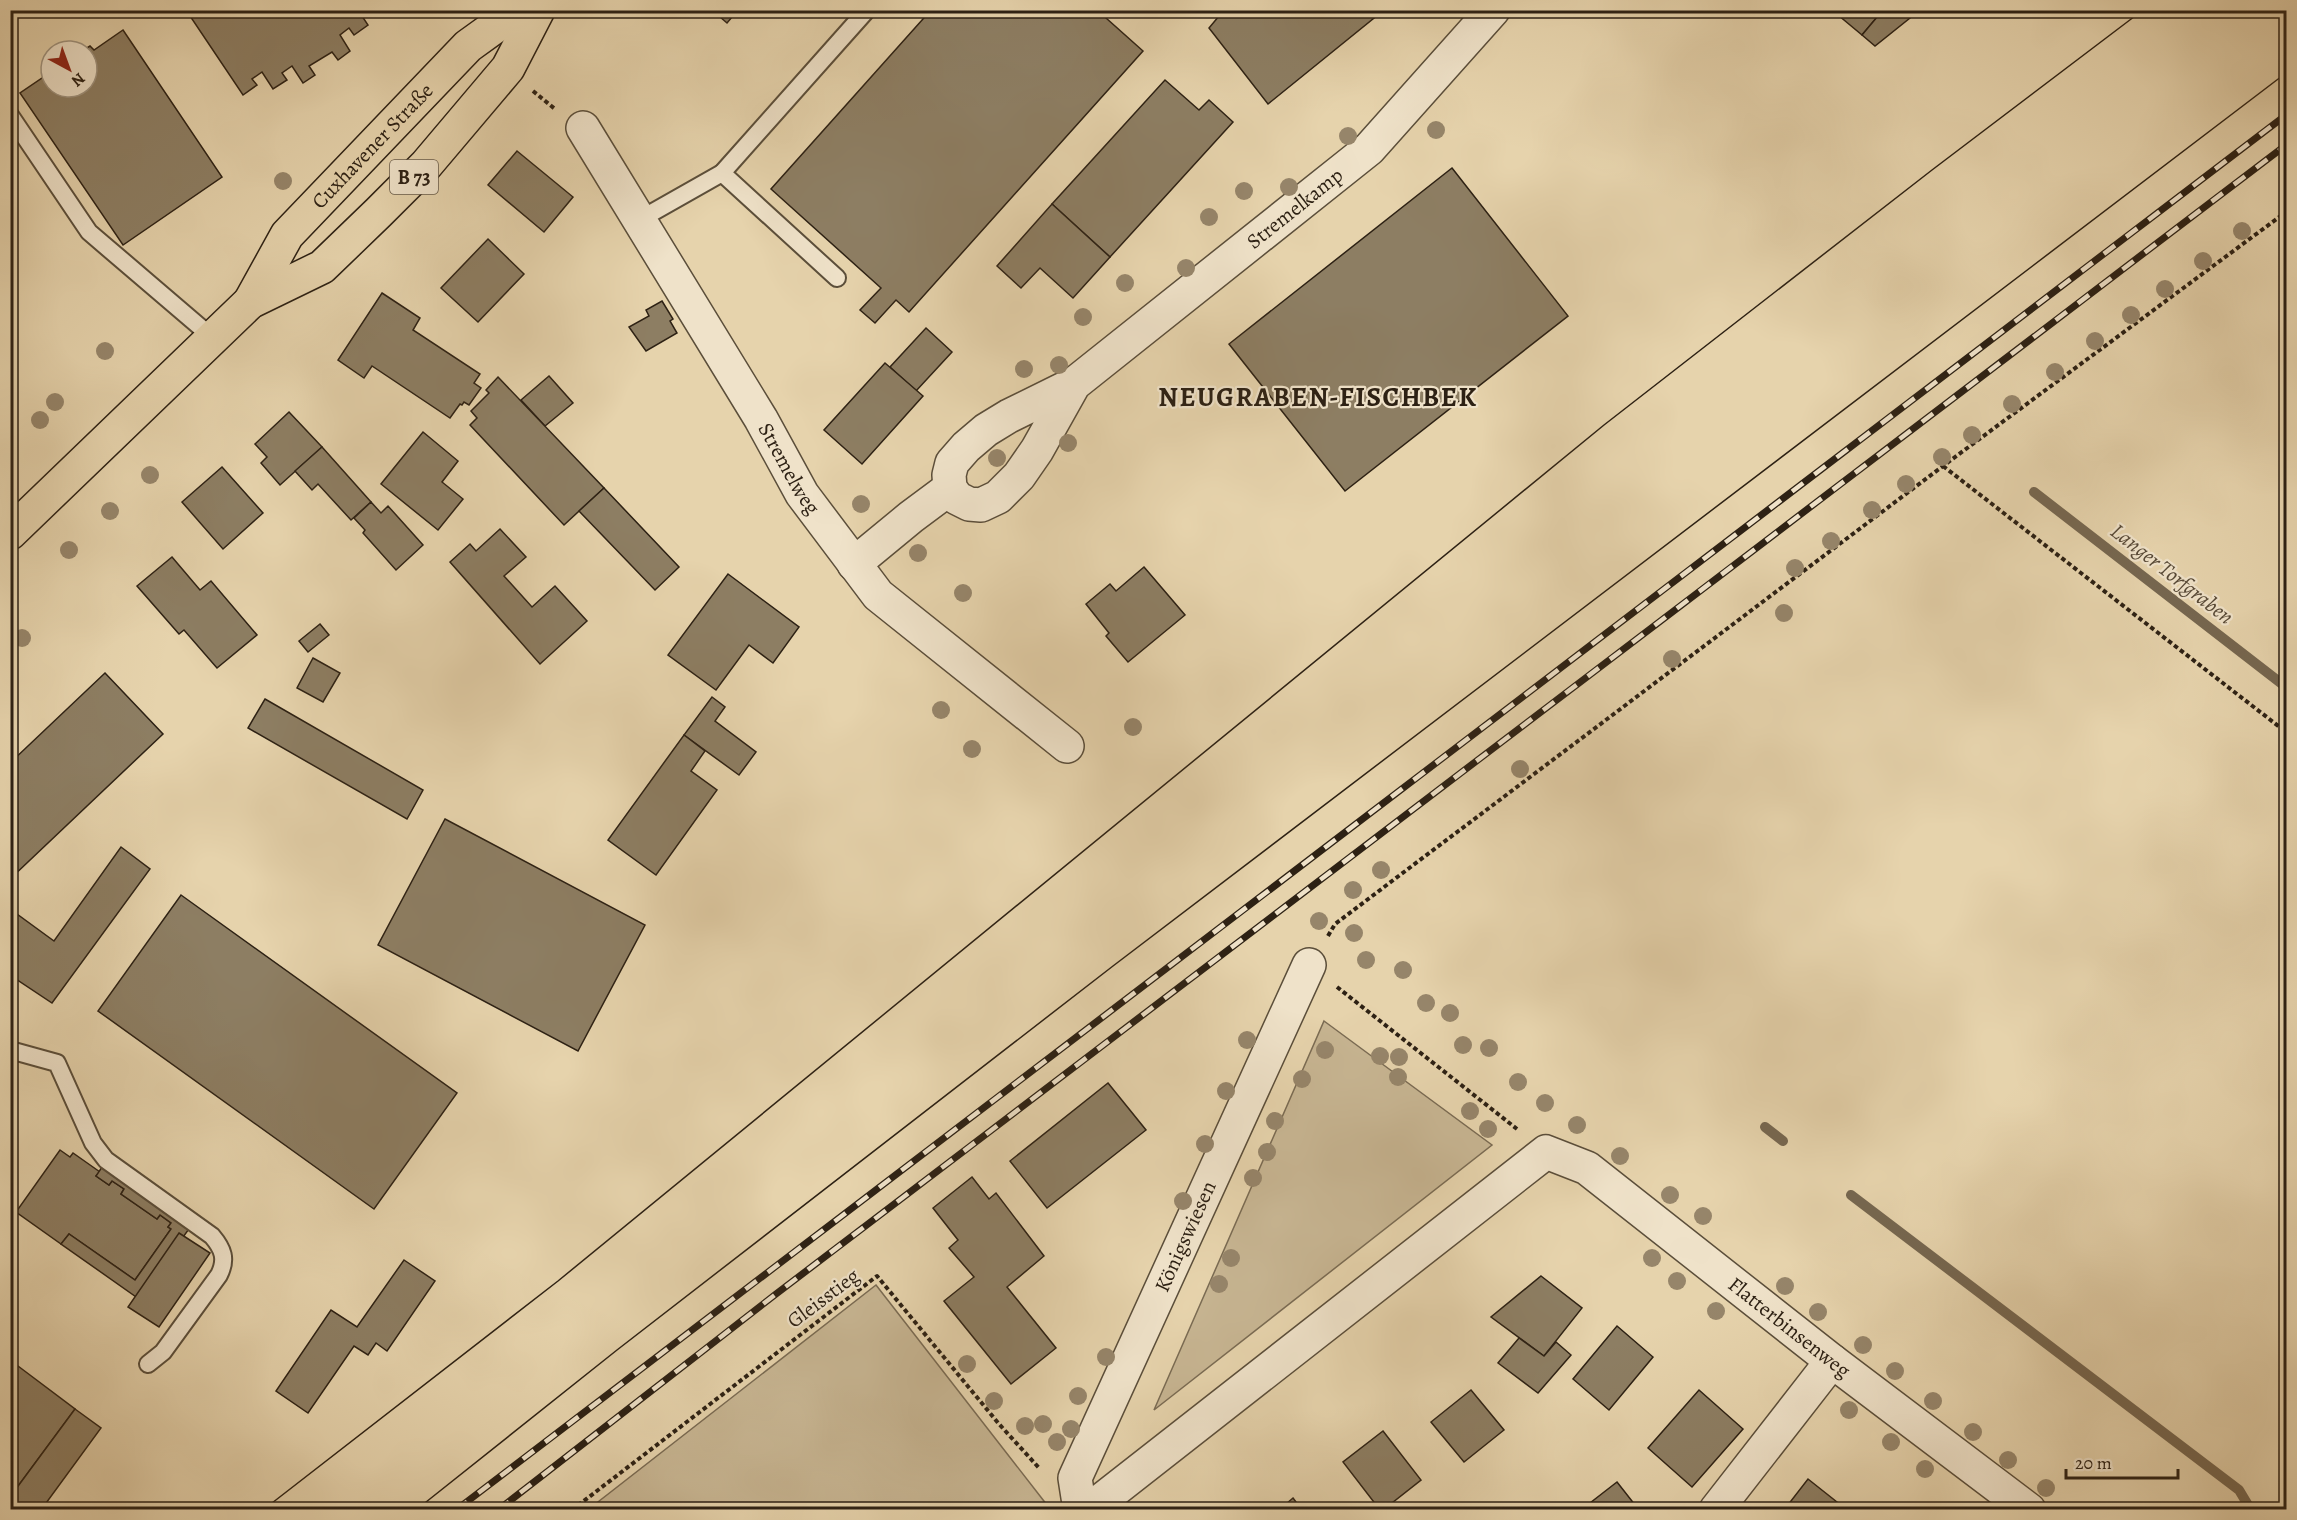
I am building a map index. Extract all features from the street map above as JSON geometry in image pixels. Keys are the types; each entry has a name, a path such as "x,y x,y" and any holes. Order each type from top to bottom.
{"main road":[{"name":"Cuxhavener Straße","path":"10,533 250,302 287,235 468,46 518,10"},
{"name":"Cuxhavener Straße","path":"250,302 322,267 426,165 508,68 538,10"}],"street":[{"name":"Stremelkamp","path":"1074,384 1037,450 1019,476 998,497 981,505 969,504 957,498 950,488 949,475 952,462 986,430 1033,403 1074,384 1369,149 1493,10"},
{"name":"Stremelweg","path":"583,128 761,419 801,494 878,595 1067,746"},
{"path":"854,564 950,488"},
{"name":"Königswiesen","path":"1080,1509 1075,1478 1309,965"},
{"path":"1089,1509 1546,1152"},
{"name":"Flatterbinsenweg","path":"1546,1152 1587,1168 1832,1361 2029,1509"},
{"path":"1716,1509 1832,1361"}],"lane":[{"path":"639,219 722,173 867,10"},
{"path":"10,115 89,232 213,338"},
{"path":"722,173 837,278"},
{"path":"10,1050 57,1063 93,1143 106,1160 212,1236 220,1246 224,1256 224,1266 219,1275 163,1352 148,1364"}],"path":[{"path":"508,68 561,115 583,128"},
{"path":"1546,1152 1309,965 1335,924 2286,212"},
{"path":"1944,466 2286,732"},
{"name":"Gleisstieg","path":"572,1509 877,1276 999,1424 1045,1475"}],"shaded area":[{"path":"1324,1021 1492,1145 1154,1410"},
{"path":"876,1285 1047,1505 1041,1510 589,1509"}],"building":[{"path":"186,10 358,10 368,25 354,35 349,28 340,35 350,51 338,60 332,52 309,66 315,75 303,83 292,66 282,73 287,80 273,89 262,72 252,79 257,85 243,95"},
{"path":"712,10 738,10 727,23"},
{"path":"931,10 1097,10 1143,51 909,312 896,300 875,323 860,310 881,288 771,189"},
{"path":"1224,10 1377,10 1379,14 1268,104 1209,28"},
{"path":"1832,10 1883,10 1862,35"},
{"path":"1883,10 1920,10 1875,46 1862,35"},
{"path":"123,30 222,177 123,245 20,93 39,80 39,99 99,99 99,47"},
{"path":"1165,80 1199,110 1209,100 1233,122 1110,257 1052,204"},
{"path":"517,151 573,197 544,232 488,185"},
{"path":"1452,168 1568,316 1345,491 1229,344"},
{"path":"1052,204 1110,257 1073,298 1040,268 1021,288 997,266"},
{"path":"488,239 524,274 478,322 441,288"},
{"path":"382,293 420,318 413,330 480,374 474,383 481,388 469,405 464,402 460,404 450,418 372,366 364,378 338,360"},
{"path":"662,301 673,319 670,321 677,333 646,351 629,327 649,316 646,310"},
{"path":"926,328 952,352 916,391 890,367"},
{"path":"885,363 923,396 862,464 824,430"},
{"path":"549,376 573,403 545,426 521,400"},
{"path":"498,377 604,488 564,525 470,425 477,418 471,411 489,393 486,390"},
{"path":"289,412 322,447 280,485 261,463 267,457 255,444"},
{"path":"423,432 458,461 442,482 463,499 438,530 381,484"},
{"path":"322,447 371,502 351,520 318,484 312,490 295,471"},
{"path":"222,467 263,513 223,549 182,502"},
{"path":"604,488 679,567 655,590 579,511"},
{"path":"371,502 381,513 388,506 423,545 396,570 363,533 365,530 354,518"},
{"path":"500,529 526,557 504,576 532,607 555,586 587,621 540,664 450,562 470,544 476,551"},
{"path":"172,557 200,590 211,581 257,635 217,668 184,630 179,634 137,586"},
{"path":"1144,567 1185,615 1128,662 1106,636 1109,633 1086,604 1110,584 1116,591"},
{"path":"728,574 799,627 773,663 749,645 716,690 668,655"},
{"path":"320,624 329,635 308,652 299,641"},
{"path":"313,658 340,673 323,702 297,688"},
{"path":"105,673 163,734 10,879 10,763"},
{"path":"712,697 725,707 715,721 756,752 739,775 684,735"},
{"path":"265,699 423,790 407,819 248,728"},
{"path":"684,735 705,751 691,771 717,790 656,875 608,840"},
{"path":"445,819 645,925 578,1051 378,945"},
{"path":"121,847 150,869 52,1003 10,975 10,909 54,941"},
{"path":"181,895 457,1093 374,1209 98,1011"},
{"path":"1108,1083 1146,1130 1047,1208 1010,1161"},
{"path":"60,1150 70,1157 73,1153 100,1172 96,1176 109,1185 112,1181 124,1189 121,1194 157,1219 160,1215 171,1223 168,1227 171,1229 135,1280 69,1234 61,1244 16,1212"},
{"path":"104,1164 191,1226 139,1299 61,1244 69,1234 135,1280 171,1229 168,1227 171,1223 160,1215 157,1219 121,1194 124,1189 112,1181 109,1185 96,1176"},
{"path":"972,1177 989,1199 996,1193 1044,1256 1007,1287 1056,1348 1011,1384 944,1301 974,1277 949,1248 958,1240 933,1208"},
{"path":"179,1233 210,1253 159,1327 128,1307"},
{"path":"404,1260 435,1281 387,1351 376,1343 368,1355 354,1346 308,1413 276,1391 331,1310 357,1327"},
{"path":"1541,1276 1582,1308 1544,1356 1491,1317"},
{"path":"1617,1326 1653,1357 1609,1410 1573,1379"},
{"path":"1519,1338 1544,1356 1556,1342 1571,1355 1538,1393 1498,1363"},
{"path":"10,1360 75,1409 10,1497"},
{"path":"1471,1390 1504,1430 1464,1462 1431,1422"},
{"path":"1699,1390 1743,1429 1692,1487 1648,1448"},
{"path":"75,1409 101,1428 41,1510 10,1510 10,1497"},
{"path":"1383,1431 1421,1480 1380,1510 1343,1462"},
{"path":"1808,1479 1847,1510 1784,1510"},
{"path":"1617,1482 1639,1510 1581,1510"},
{"path":"1293,1498 1302,1510 1279,1510"}],"waterway":[{"name":"Langer Torfgraben","path":"2034,492 2286,687"},
{"path":"1765,1127 1783,1141"},
{"path":"1851,1195 2239,1490 2251,1510"}],"tram line":[{"path":"263,1510 558,1281 1604,425 1932,170 2143,10"},
{"path":"416,1510 617,1350 1113,966 2286,73"}],"railway":[{"path":"456,1510 2286,115"},
{"path":"498,1510 776,1294 2286,145"}],"district":[{"name":"NEUGRABEN-FISCHBEK","path":"1318,397"}]}
